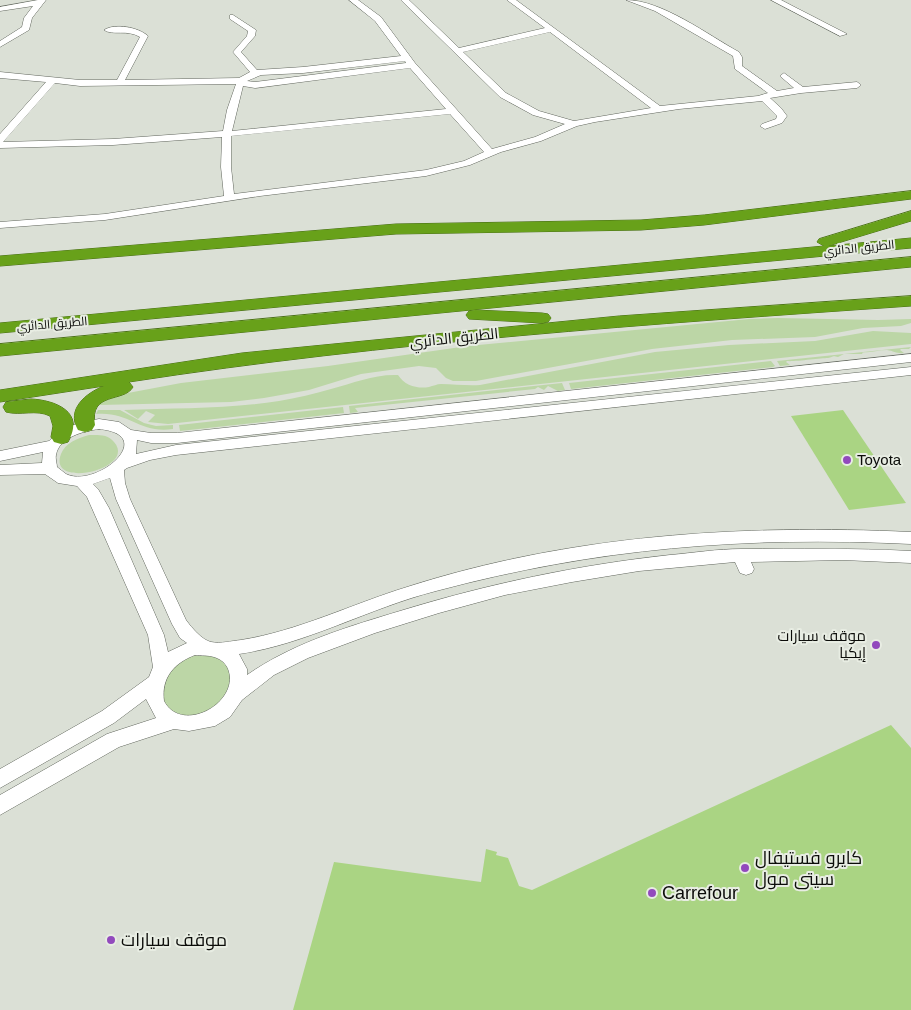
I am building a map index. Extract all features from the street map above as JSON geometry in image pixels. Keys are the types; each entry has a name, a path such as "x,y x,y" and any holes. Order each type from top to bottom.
{"highway":[{"path":"0,261 396,229 586,227 667,223 911,195"},
{"path":"760,258 836,239 911,216"},
{"name":"الطريق الدائري","path":"0,328 911,243"},
{"name":"الطريق الدائري","path":"0,350 911,262"},
{"name":"الطريق الدائري","path":"0,396 213,363 412,342 619,321 911,301"},
{"path":"794,309 834,314 911,312"},
{"path":"408,311 619,321"},
{"path":"85,425 83,416 90,403 98,396 116,389 202,374 394,350 412,342"},
{"path":"0,409 27,405 49,408 55,411 64,424 57,441"}],"street":[{"path":"353,0 378,19 409,62 490,153"},
{"path":"405,0 497,91 509,100 536,113 574,124"},
{"path":"510,0 657,108"},
{"path":"630,0 658,9 736,54 738,57 736,64 739,68 775,94"},
{"path":"775,0 843,34"},
{"path":"0,9 40,2"},
{"path":"0,45 26,28 28,18 40,2"},
{"path":"234,18 252,30 251,36 237,52 255,73"},
{"path":"457,51 551,29"},
{"path":"108,30 134,30 144,36 120,82"},
{"path":"229,197 224,165 226,135 231,107 244,77 255,73 409,62"},
{"path":"0,75 80,83 241,81 247,85 255,85 409,62"},
{"path":"784,76 801,90"},
{"path":"0,140 54,79"},
{"path":"0,225 105,217 229,197 426,173 457,166 595,118 657,108 764,98 775,94 801,90 857,85"},
{"path":"764,98 782,116 779,121 765,126"},
{"path":"0,145 226,135 452,111"},
{"path":"128,434 152,438 177,438 911,358"},
{"path":"0,470 50,470 66,480 81,481 101,477 120,466 149,455 176,450 911,371"},
{"path":"0,456 57,441 85,425 106,424 122,429 128,434 131,448 120,466 118,484 123,499 174,614 186,633 213,649 230,656 237,663 240,673 237,694"},
{"path":"50,470 47,462 48,453 57,441"},
{"path":"81,481 93,493 101,508 152,624 159,645 158,675 153,692 158,709 173,721"},
{"path":"0,779 108,717 158,675 177,656 186,651 266,642 431,586 527,562 651,544 718,537 814,534 911,538"},
{"path":"0,806 114,740 133,732 173,721 191,723 209,719 225,710 237,694 261,673 289,657 338,638 441,605 525,584 615,568 743,562 808,554 911,557"}],"green space":[{"path":"749,319 911,319 911,323 901,326 863,328 815,337 732,340 652,349 476,381 453,381 446,378 436,368 419,366 361,374 309,390 264,398 231,402 99,405 112,396 181,383 328,366 468,346"},
{"path":"873,331 911,333 911,344 168,424 148,422 155,415 146,411 138,419 124,410 260,404 299,397 364,379 389,375 398,375 404,382 420,388 441,384 480,385 655,352 729,345 815,341"},
{"path":"911,347 900,350 904,353 887,350 863,352"},
{"path":"863,352 862,354 844,354"},
{"path":"844,354 838,357 786,362 790,365 780,366 777,361"},
{"path":"771,361 775,366 571,389 569,383"},
{"path":"562,383 565,390 558,391 548,386 544,390 538,387 535,389 355,408 358,412 350,413 349,406"},
{"path":"343,407 344,413 180,431 179,425"},
{"path":"98,410 120,410 144,423 156,426 173,425 173,429 161,430 143,426 118,416 96,414"},
{"path":"89,435 112,439 118,452 114,460 104,467 91,472 78,473 67,471 60,465 63,450 72,441"},
{"path":"205,654 222,661 230,671 231,682 226,694 217,705 205,713 190,717 176,714 167,708 163,699 162,693 165,677 169,670 181,661 189,657"}],"building":[{"name":"Toyota","path":"843,410 906,503 849,510 791,416"},
{"name":"كايرو فستيفال سيتى مول","path":"891,725 911,748 911,1010 293,1010 334,862 481,882 486,849 497,852 496,855 508,858 519,886 532,890"}],"place":[{"name":"Toyota","path":"847,460"},
{"name":"موقف سيارات إيكيا","path":"876,645"},
{"name":"كايرو فستيفال سيتى مول","path":"745,868"},
{"name":"Carrefour","path":"652,893"},
{"name":"موقف سيارات","path":"111,940"}]}
